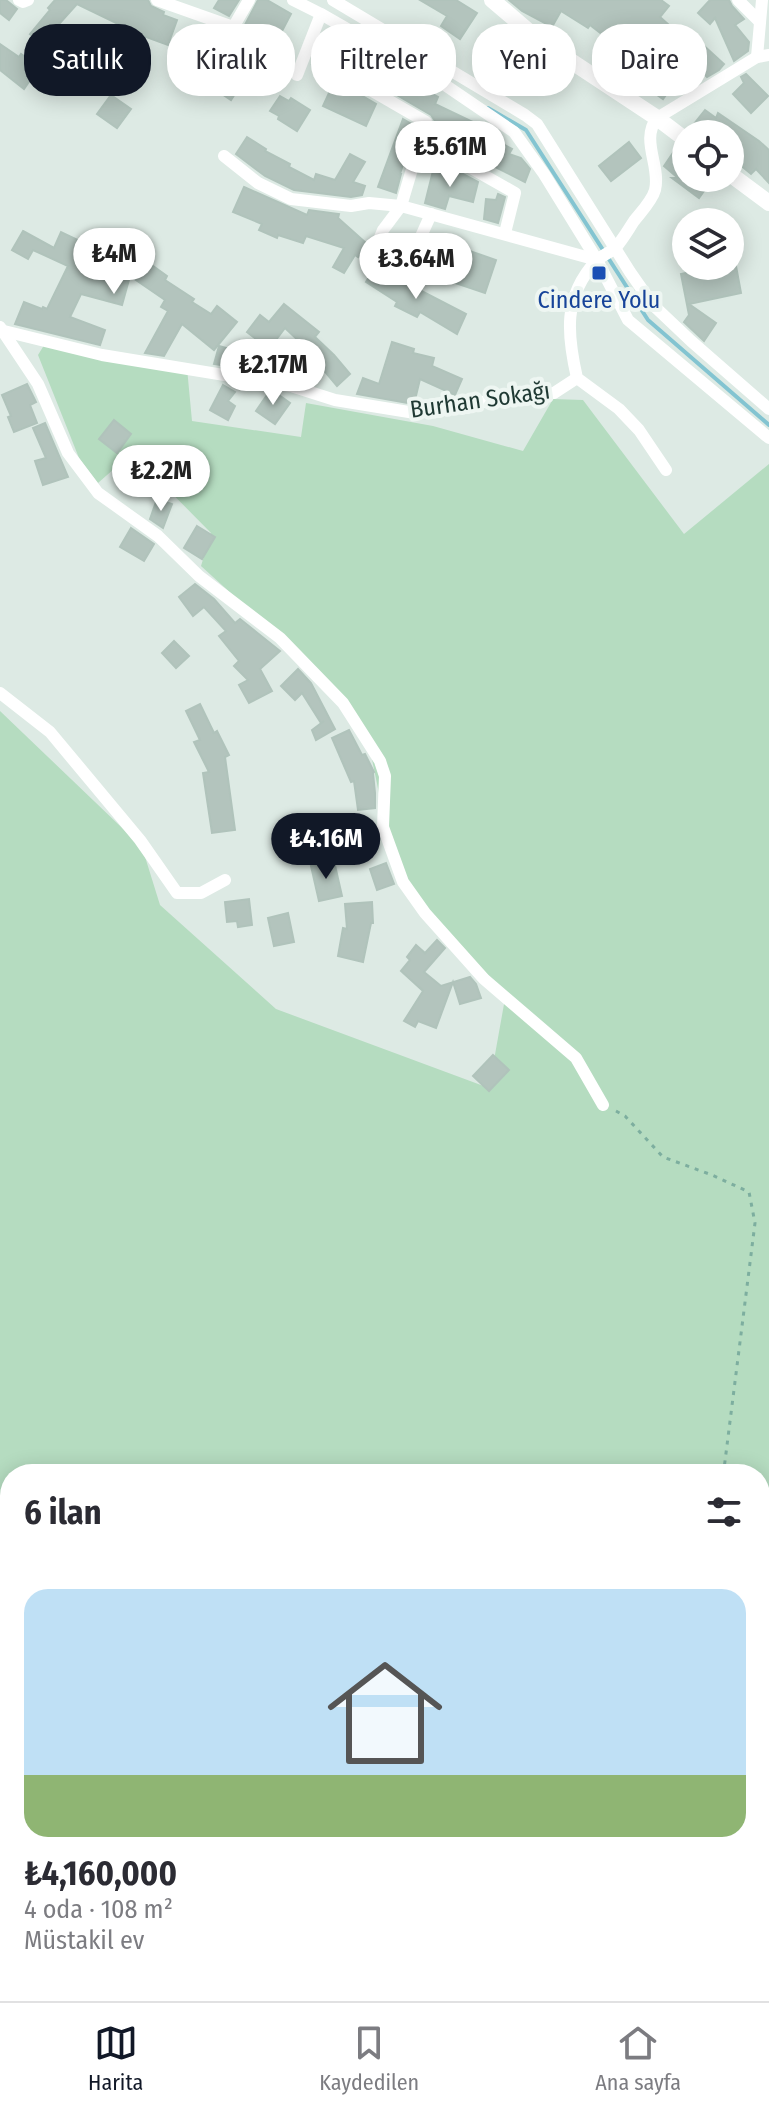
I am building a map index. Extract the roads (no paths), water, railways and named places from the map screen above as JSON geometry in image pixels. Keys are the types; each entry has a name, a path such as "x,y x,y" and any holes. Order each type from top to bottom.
{"street":[{"path":"19,0 28,0"},
{"path":"157,0 225,24"},
{"path":"235,24 249,0"},
{"path":"293,0 445,85 514,132 597,260 628,320 769,438"},
{"path":"333,0 537,124 653,305 769,409"},
{"path":"738,0 759,21"},
{"path":"666,470 639,430 619,409 577,378 569,344 569,309 580,284 597,260 615,248 655,190 650,146 651,126 657,118 763,56 759,21 762,0"},
{"path":"495,1 539,40 672,129"},
{"path":"297,75 321,14"},
{"path":"372,257 383,230 401,206 426,122 381,96"},
{"path":"420,139 515,193 505,233"},
{"path":"224,156 258,183 291,199 351,206 369,203 401,206 597,260"},
{"path":"744,184 769,203"},
{"path":"410,261 431,214"},
{"path":"2,329 38,384 68,453 98,493 158,536 199,576 280,638 343,703 380,761 385,776 383,827 403,882 425,913 484,979 576,1058 603,1105"},
{"name":"Burhan Sokağı","path":"2,329 102,355 291,386 335,400 415,413 554,393 577,378"},
{"path":"0,693 50,732 140,840 177,893 201,893 225,880"}],"waterway":[{"path":"488,108 526,130 648,320 769,425"}],"place":[{"name":"Cindere Yolu","path":"599,273"}]}
